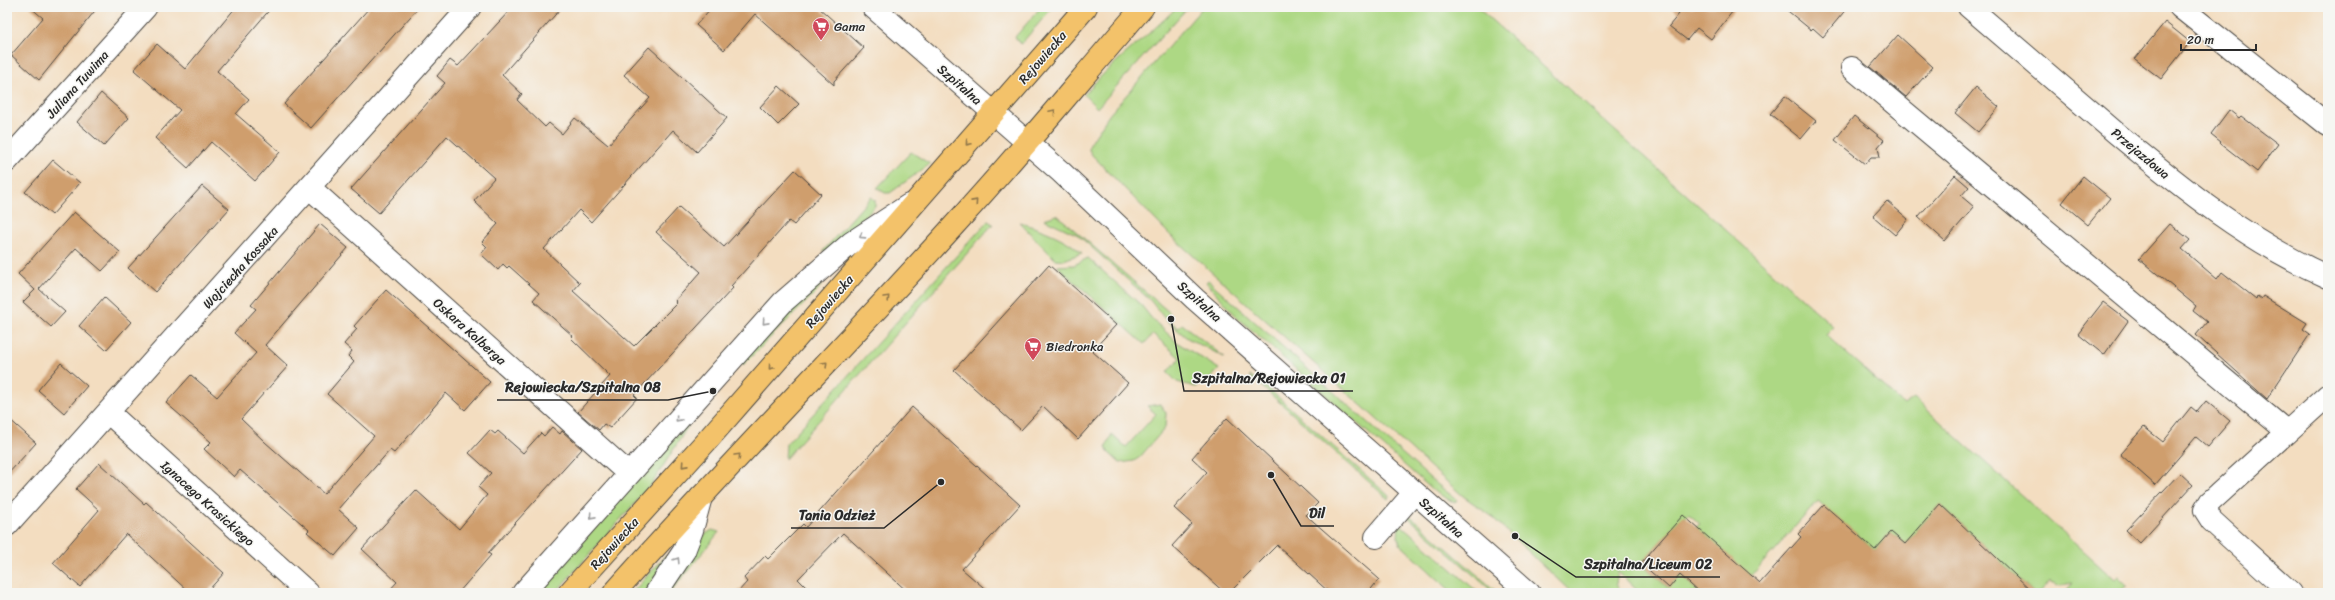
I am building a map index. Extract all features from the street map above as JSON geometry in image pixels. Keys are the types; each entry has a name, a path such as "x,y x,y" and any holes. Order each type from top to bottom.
{"highway":[{"name":"Rejowiecka","path":"569,593 1086,7"},
{"path":"614,593 778,412 866,322 1028,142 1143,7"}],"street":[{"name":"Juliana Tuwima","path":"7,161 146,7"},
{"name":"Wojciecha Kossaka","path":"7,525 109,413 470,7"},
{"name":"Szpitalna","path":"873,7 1028,142 1159,263 1195,299 1529,593"},
{"name":"Przejazdowa","path":"1969,7 2178,184 2222,217 2269,247 2328,277"},
{"path":"2180,7 2328,125"},
{"path":"1852,68 2287,432"},
{"name":"Oskara Kolberga","path":"310,188 629,474"},
{"path":"523,593 783,302 851,243 918,199"},
{"path":"2292,593 2212,521 2205,510 2210,502 2328,395"},
{"name":"Ignacego Krasickiego","path":"109,413 308,593"},
{"path":"1376,537 1414,492"},
{"path":"656,593 684,551 692,530 701,497"}],"green space":[{"path":"1041,7 1053,7 1021,44 1015,37"},
{"path":"1177,7 1188,7 1097,108 1084,95 1117,61"},
{"path":"1203,7 1477,7 1834,327 1826,335 1904,405 1914,398 2115,580 2119,577 2127,585 2119,593 2065,593 2073,584 2060,586 2050,581 2039,593 2034,593 1940,504 1905,544 1891,532 1875,550 1818,501 1751,576 1696,527 1700,524 1688,513 1685,517 1683,516 1641,563 1668,588 1680,575 1700,593 1640,593 1618,572 1616,584 1621,593 1572,593 1490,515 1463,496 1171,236 1092,155 1089,150 1090,144 1109,115"},
{"path":"911,152 930,164 890,193 885,193 877,188"},
{"path":"871,197 875,200 875,206 828,252 823,251"},
{"path":"1057,215 1170,313 1167,318 1178,328 1182,324 1224,357 1187,338 1165,319 1150,300 1078,235 1044,219"},
{"path":"988,221 993,224 785,459 786,444"},
{"path":"1019,222 1060,238 1082,253 1064,260 1055,259"},
{"path":"1088,258 1141,305 1153,320 1178,343 1219,369 1210,379 1196,387 1177,382 1167,372 1180,358 1153,334 1144,344 1057,266 1074,265"},
{"path":"828,276 816,292 743,365 739,361 780,318"},
{"path":"1208,280 1432,480 1457,500 1455,503 1435,492 1237,317 1206,282"},
{"path":"1250,376 1260,381 1389,496 1388,499 1258,383 1250,378"},
{"path":"1160,404 1166,413 1165,428 1140,457 1134,461 1120,463 1108,452 1106,447 1112,434 1126,447 1156,414 1147,406"},
{"path":"685,424 688,426 652,484 555,593 537,593"},
{"path":"1409,515 1498,593 1494,593 1408,517"},
{"path":"1399,523 1479,593 1453,593 1400,544 1398,538"},
{"path":"712,530 719,532 670,593 663,593 701,537"},
{"path":"665,556 669,556 646,593 632,593"}],"building":[{"path":"30,7 98,7 39,80 11,55 43,18"},
{"path":"236,7 272,7 217,71 249,99 236,114 280,152 255,181 211,142 188,168 155,138 180,110 134,70 157,44 185,69"},
{"path":"370,7 419,7 311,128 284,104"},
{"path":"513,7 562,7 502,75 522,94 517,100 545,127 549,123 562,134 575,118 608,145 650,98 624,75 649,47 727,118 697,152 673,130 591,222 579,210 544,249 580,283 573,291 634,346 677,303 675,301 701,272 656,232 679,207 724,247 795,170 821,194 794,225 789,221 731,286 733,288 634,395 637,398 610,428 604,424 599,430 578,412 610,376 571,338 573,336 533,300 539,293 509,266 507,268 503,264 498,270 481,254 487,247 482,242 498,224 474,201 494,178 447,136 379,213 351,189 445,83 437,76 450,60 458,66"},
{"name":"Gama","path":"712,7 818,7 864,48 834,81 834,85 755,14 724,50 696,25"},
{"path":"1671,7 1736,7 1711,39 1697,28 1687,40 1669,26 1679,14"},
{"path":"1783,7 1848,7 1823,37 1813,28 1811,30"},
{"path":"2165,22 2190,42 2161,79 2135,59"},
{"path":"1898,35 1933,67 1906,97 1870,67"},
{"path":"779,86 799,104 778,125 760,107"},
{"path":"1976,87 1999,107 1978,132 1955,113"},
{"path":"101,93 129,118 104,146 77,122"},
{"path":"1785,96 1816,121 1801,139 1770,114"},
{"path":"2229,110 2239,118 2241,116 2278,144 2257,172 2220,143 2221,142 2211,134"},
{"path":"1854,116 1884,140 1878,147 1880,157 1871,157 1865,164 1835,140"},
{"path":"53,160 80,183 52,215 25,192"},
{"path":"1955,175 1969,187 1961,196 1974,207 1945,241 1918,217"},
{"path":"2083,176 2110,198 2088,225 2062,203"},
{"path":"202,186 229,209 155,292 128,268"},
{"path":"1887,201 1908,219 1895,235 1873,216"},
{"path":"74,212 120,252 102,271 76,248 39,289 65,312 51,327 23,302 35,290 18,274"},
{"path":"320,224 348,248 265,345 288,366 241,419 265,442 324,494 374,436 327,394 354,362 348,356 352,351 344,344 357,329 354,326 386,290 490,382 465,410 446,393 394,453 390,450 338,509 359,528 335,556 307,532 309,530 240,470 234,477 204,449 211,442 166,403 191,375 217,397 256,353 234,333 256,309 251,305"},
{"path":"2170,224 2190,240 2182,249 2217,279 2222,272 2256,299 2257,296 2261,299 2263,296 2307,323 2303,329 2310,334 2267,399 2196,335 2207,322 2193,311 2196,306 2139,259"},
{"name":"Biedronka","path":"1049,265 1116,325 1092,351 1128,383 1078,439 1043,406 1021,430 954,370"},
{"path":"104,297 131,322 106,350 79,326"},
{"path":"2103,302 2128,321 2104,355 2078,334"},
{"path":"61,363 87,386 64,413 38,390"},
{"path":"2206,401 2230,421 2208,447 2196,437 2155,485 2120,454 2144,427 2163,442 2191,407 2197,412"},
{"path":"912,407 1020,505 962,569 990,593 909,593 843,533 798,579 812,593 737,593 747,582 744,578 765,556 768,559 803,524 806,527"},
{"path":"7,417 36,443 7,475"},
{"path":"1227,418 1318,503 1306,515 1379,579 1368,593 1330,593 1277,545 1229,593 1225,593 1172,546 1192,524 1174,508 1207,472 1192,458"},
{"path":"552,427 560,434 562,431 582,449 488,553 491,555 458,593 387,593 397,582 362,549 416,490 459,529 487,495 478,487 491,473 469,453 490,430 495,434 498,431 523,453 541,433 544,436"},
{"path":"99,463 144,504 146,502 224,573 206,593 190,593 126,534 80,587 53,563 99,510 76,489"},
{"path":"2180,473 2193,485 2140,543 2126,530"},
{"path":"1940,504 2034,593 1700,593 1680,575 1669,588 1641,563 1683,515 1760,583 1801,537 1798,534 1824,505 1875,550 1891,532 1905,544"}],"place":[{"name":"Gama","path":"821,41"},
{"name":"Szpitalna/Rejowiecka 01","path":"1171,319"},
{"name":"Biedronka","path":"1033,361"},
{"name":"Rejowiecka/Szpitalna 08","path":"713,391"},
{"name":"Dil","path":"1271,475"},
{"name":"Tania Odzież","path":"941,482"},
{"name":"Szpitalna/Liceum 02","path":"1515,536"}]}
